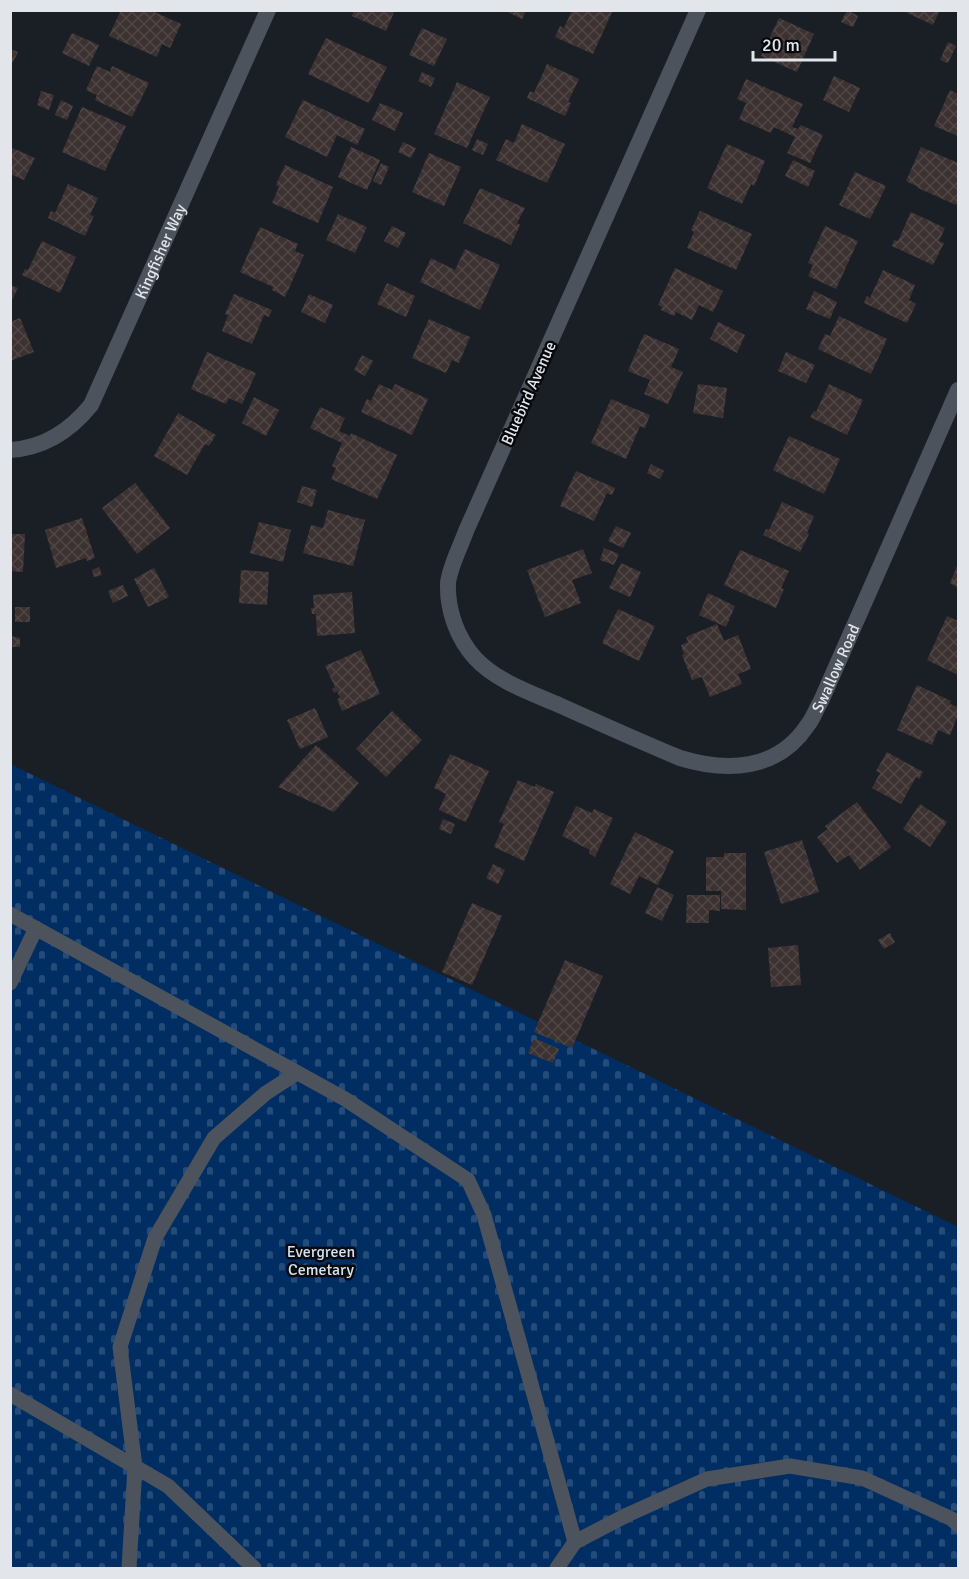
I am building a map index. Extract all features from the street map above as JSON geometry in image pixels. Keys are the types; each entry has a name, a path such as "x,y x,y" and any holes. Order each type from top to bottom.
{"street":[{"name":"Kingfisher Way","path":"10,450 41,444 58,436 80,419 91,405 268,10"},
{"name":"Bluebird Avenue","path":"590,719 492,673 476,659 463,642 454,623 449,604 450,573 466,531 698,10"},
{"name":"Swallow Road","path":"590,719 703,766 730,768 755,764 786,749 807,728 820,701 958,390"}],"lane":[{"path":"10,914 345,1099 468,1180 484,1215 574,1542"},
{"path":"10,982 36,928"},
{"path":"129,1569 135,1467 120,1347 154,1238 214,1138 266,1093 297,1073"},
{"path":"10,1394 168,1486 254,1569"},
{"path":"557,1569 574,1542 707,1479 790,1466 861,1478 952,1519 958,1525"}],"green space":[{"name":"Evergreen Cemetary","path":"10,764 958,1227 958,1568 11,1568"}],"building":[{"path":"121,10 135,12 135,10 150,10 181,24 170,48 162,44 157,57 109,36"},
{"path":"354,10 395,10 386,31 352,16"},
{"path":"503,10 526,10 522,19"},
{"path":"572,10 613,10 593,54 555,37 560,26 564,28"},
{"path":"847,10 858,16 853,27 841,22"},
{"path":"901,10 940,10 933,25"},
{"path":"779,18 814,34 797,72 761,56"},
{"path":"422,28 447,39 434,66 409,55"},
{"path":"72,33 99,45 89,66 62,53"},
{"path":"326,38 387,67 369,103 308,74"},
{"path":"948,42 956,46 948,63 940,60"},
{"path":"10,49 18,52 13,62 10,61"},
{"path":"547,64 579,79 568,102 571,103 565,116 527,98 530,91 534,93"},
{"path":"97,66 110,72 112,66 149,83 132,117 95,100 97,95 86,90"},
{"path":"422,72 435,78 431,87 418,81"},
{"path":"834,76 860,88 849,112 823,100"},
{"path":"746,79 803,104 792,127 798,129 801,125 823,135 810,163 787,153 795,137 774,127 771,133 739,119 746,103 737,99"},
{"path":"457,82 490,97 467,148 434,134"},
{"path":"950,90 958,94 958,136 934,126"},
{"path":"41,91 54,95 49,110 37,105"},
{"path":"61,100 73,106 67,120 55,115"},
{"path":"303,100 365,129 357,145 337,135 327,157 285,137"},
{"path":"380,103 403,113 395,131 372,120"},
{"path":"82,107 126,126 105,171 62,152"},
{"path":"522,124 565,144 547,183 496,160 506,139 514,143"},
{"path":"477,139 488,144 483,155 472,150"},
{"path":"403,142 416,148 411,158 398,152"},
{"path":"727,144 765,161 754,186 751,184 742,204 707,188"},
{"path":"10,147 35,158 24,180 10,174"},
{"path":"351,147 380,160 367,190 338,177"},
{"path":"921,147 958,163 956,205 906,181"},
{"path":"429,153 461,167 444,206 412,192"},
{"path":"793,160 815,171 808,187 785,176"},
{"path":"381,163 389,167 381,185 373,181"},
{"path":"285,165 333,187 318,223 272,203 279,187 276,185"},
{"path":"855,172 886,186 870,219 839,205"},
{"path":"68,184 98,198 90,215 94,216 85,236 48,218 51,211 55,213"},
{"path":"480,188 525,208 517,223 520,225 511,245 463,223"},
{"path":"700,211 752,234 736,270 687,248 694,232 691,230"},
{"path":"911,212 945,228 939,241 944,243 933,265 892,246 894,240 898,241"},
{"path":"338,214 367,227 355,253 326,240"},
{"path":"392,226 406,233 398,248 384,241"},
{"path":"825,226 858,241 836,289 808,276 813,265 808,263"},
{"path":"260,227 298,244 295,251 304,255 285,297 272,290 273,287 240,272"},
{"path":"42,241 76,257 60,293 22,275 25,269 28,270"},
{"path":"465,249 500,265 480,310 420,282 431,258 455,270"},
{"path":"675,268 723,291 713,312 699,305 692,320 676,312 674,316 661,310 662,307 658,305"},
{"path":"883,270 915,285 909,300 916,304 907,323 864,303 867,296 870,298"},
{"path":"387,283 415,296 406,317 377,304"},
{"path":"10,285 18,288 10,304"},
{"path":"814,291 837,302 830,319 806,309"},
{"path":"234,294 272,310 269,317 264,315 252,344 222,331 228,315 225,314"},
{"path":"309,294 333,305 325,323 301,312"},
{"path":"839,316 887,339 871,374 818,349 825,334 830,336"},
{"path":"20,318 34,352 10,361 10,322"},
{"path":"429,319 470,337 459,363 452,360 446,373 412,358"},
{"path":"718,322 745,335 737,353 710,339"},
{"path":"644,334 679,349 671,367 683,372 668,404 644,394 650,380 628,371"},
{"path":"207,352 256,373 242,404 229,398 226,404 191,389"},
{"path":"786,352 815,365 806,383 778,371"},
{"path":"362,355 373,361 365,376 354,370"},
{"path":"379,384 392,390 395,384 428,399 412,435 361,412 367,399 371,401"},
{"path":"698,384 727,388 723,418 693,413"},
{"path":"829,384 863,400 847,435 810,417 814,411 816,412"},
{"path":"254,397 279,410 266,436 242,423"},
{"path":"611,399 650,415 645,428 640,426 626,459 591,443"},
{"path":"320,407 345,418 339,431 350,436 351,433 397,455 377,499 331,479 336,468 332,466 342,443 310,428"},
{"path":"178,413 216,435 209,446 205,444 187,475 154,456"},
{"path":"789,436 840,459 824,494 773,470"},
{"path":"651,464 664,471 660,479 647,473"},
{"path":"576,471 615,488 612,495 607,493 594,521 560,506"},
{"path":"135,483 170,528 137,554 102,508"},
{"path":"302,486 317,490 312,507 297,502"},
{"path":"782,502 814,516 807,533 809,534 800,552 763,535 766,529 769,530"},
{"path":"328,510 365,520 353,566 303,553 311,525 323,528"},
{"path":"82,518 95,558 87,561 86,558 56,568 45,530"},
{"path":"259,522 291,530 283,562 250,553"},
{"path":"616,526 631,533 623,548 608,541"},
{"path":"10,534 25,534 23,572 10,571"},
{"path":"604,548 619,554 614,565 600,560"},
{"path":"583,549 592,573 572,580 581,603 545,617 527,570"},
{"path":"740,550 789,571 781,588 784,589 776,608 724,585"},
{"path":"621,563 641,572 630,597 609,588"},
{"path":"958,564 958,588 950,583"},
{"path":"99,567 102,575 94,577 92,570"},
{"path":"154,568 169,597 148,607 134,579"},
{"path":"241,570 269,572 267,605 239,603"},
{"path":"123,585 128,596 113,603 108,591"},
{"path":"352,592 355,633 317,636 316,614 312,614 311,608 314,608 313,595"},
{"path":"708,593 735,606 726,627 699,615"},
{"path":"15,607 30,607 30,622 15,622"},
{"path":"618,609 655,626 639,661 602,643"},
{"path":"947,616 958,621 958,675 927,660"},
{"path":"717,624 724,641 738,635 751,669 738,674 742,684 710,697 702,677 692,680 682,655 684,654 681,645 688,642 686,637"},
{"path":"10,636 20,638 20,647 10,647"},
{"path":"361,650 380,694 342,711 337,699 340,698 337,691 334,693 332,689 335,687 325,666"},
{"path":"917,685 951,701 950,704 958,707 958,715 950,735 938,730 932,745 897,730"},
{"path":"315,708 328,737 300,749 287,720"},
{"path":"392,711 422,740 386,777 356,749"},
{"path":"316,745 359,783 334,812 278,787"},
{"path":"887,752 923,772 919,779 916,777 901,804 872,788 880,773 876,771"},
{"path":"450,754 489,771 466,822 439,810 446,794 434,788"},
{"path":"518,780 535,787 536,784 554,792 524,861 494,847 504,824 499,822"},
{"path":"857,802 891,847 860,870 849,855 837,863 817,837 828,829 825,826"},
{"path":"920,804 947,822 930,847 903,829"},
{"path":"576,806 592,813 594,809 613,818 595,857 589,853 590,850 562,836"},
{"path":"443,819 455,824 451,834 439,829"},
{"path":"635,832 674,851 658,885 639,876 630,894 610,884"},
{"path":"802,840 819,892 781,904 764,852"},
{"path":"724,853 746,853 746,910 721,909 721,891 706,891 706,857 724,857"},
{"path":"493,864 505,870 498,884 486,878"},
{"path":"657,887 674,895 662,921 645,913"},
{"path":"687,895 720,895 720,911 709,910 709,923 686,923"},
{"path":"472,903 502,916 472,985 442,972"},
{"path":"890,933 895,942 884,949 878,940"},
{"path":"798,945 801,985 771,987 768,948"},
{"path":"565,960 603,976 572,1048 534,1032"},
{"path":"534,1038 559,1049 553,1063 528,1053"}]}
